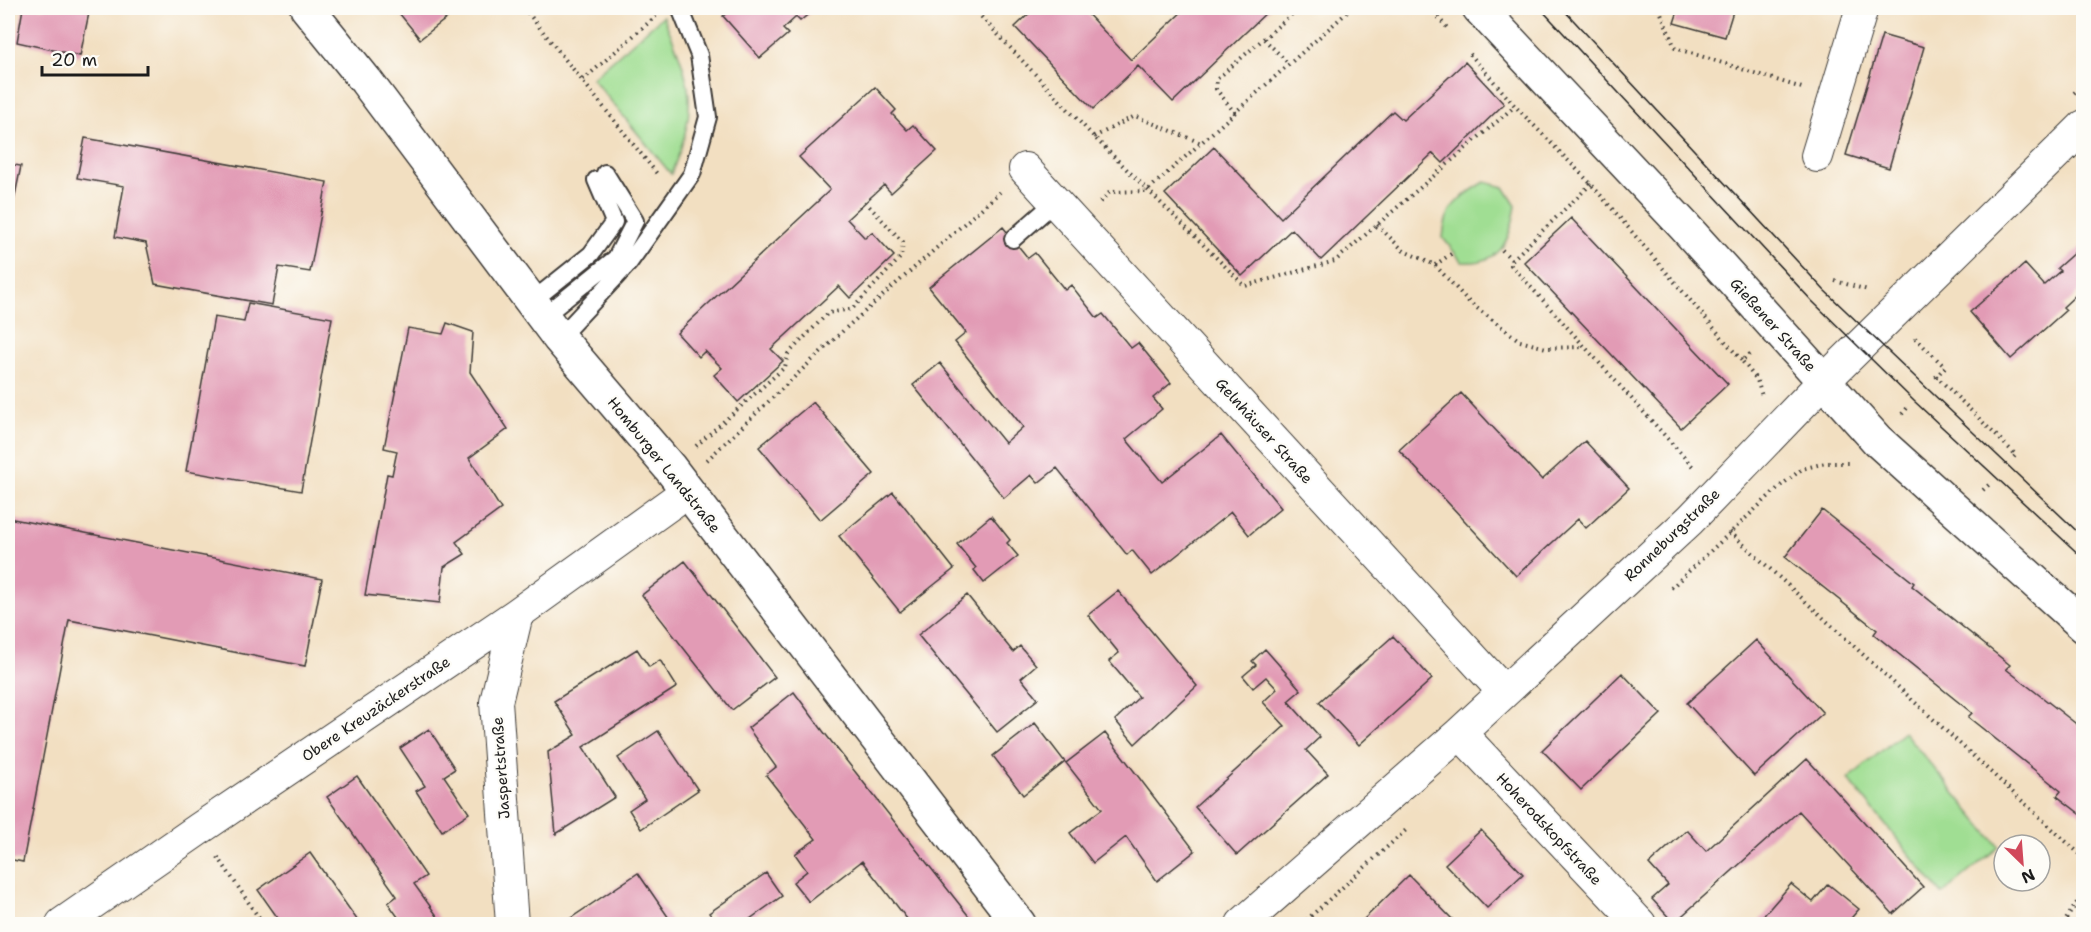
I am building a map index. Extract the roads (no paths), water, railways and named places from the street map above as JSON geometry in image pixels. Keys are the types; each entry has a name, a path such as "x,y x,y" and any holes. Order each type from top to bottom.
{"street":[{"name":"Homburger Landstraße","path":"307,8 366,81 544,319 680,481 1019,924"},
{"name":"Gießener Straße","path":"1479,8 1684,226 1877,440 2084,626"},
{"path":"1817,156 1862,8"},
{"name":"Ronneburgstraße","path":"1242,924 1460,733 1690,520 1824,381 2084,126"},
{"name":"Gelnhäuser Straße","path":"1025,169 1504,692"},
{"name":"Obere Kreuzäckerstraße","path":"62,924 517,615 680,481"},
{"name":"Jaspertstraße","path":"512,924 496,702 517,615"},
{"name":"Hoherodskopfstraße","path":"1460,733 1640,924"}],"lane":[{"path":"544,319 629,262 692,174 708,117 699,55 680,8"},
{"path":"544,319 616,258 635,221 600,176"},
{"path":"1013,239 1065,213"}],"tram line":[{"path":"1540,8 1812,301 1914,401 2084,559"},
{"path":"1562,8 1824,290 2084,538"}]}
